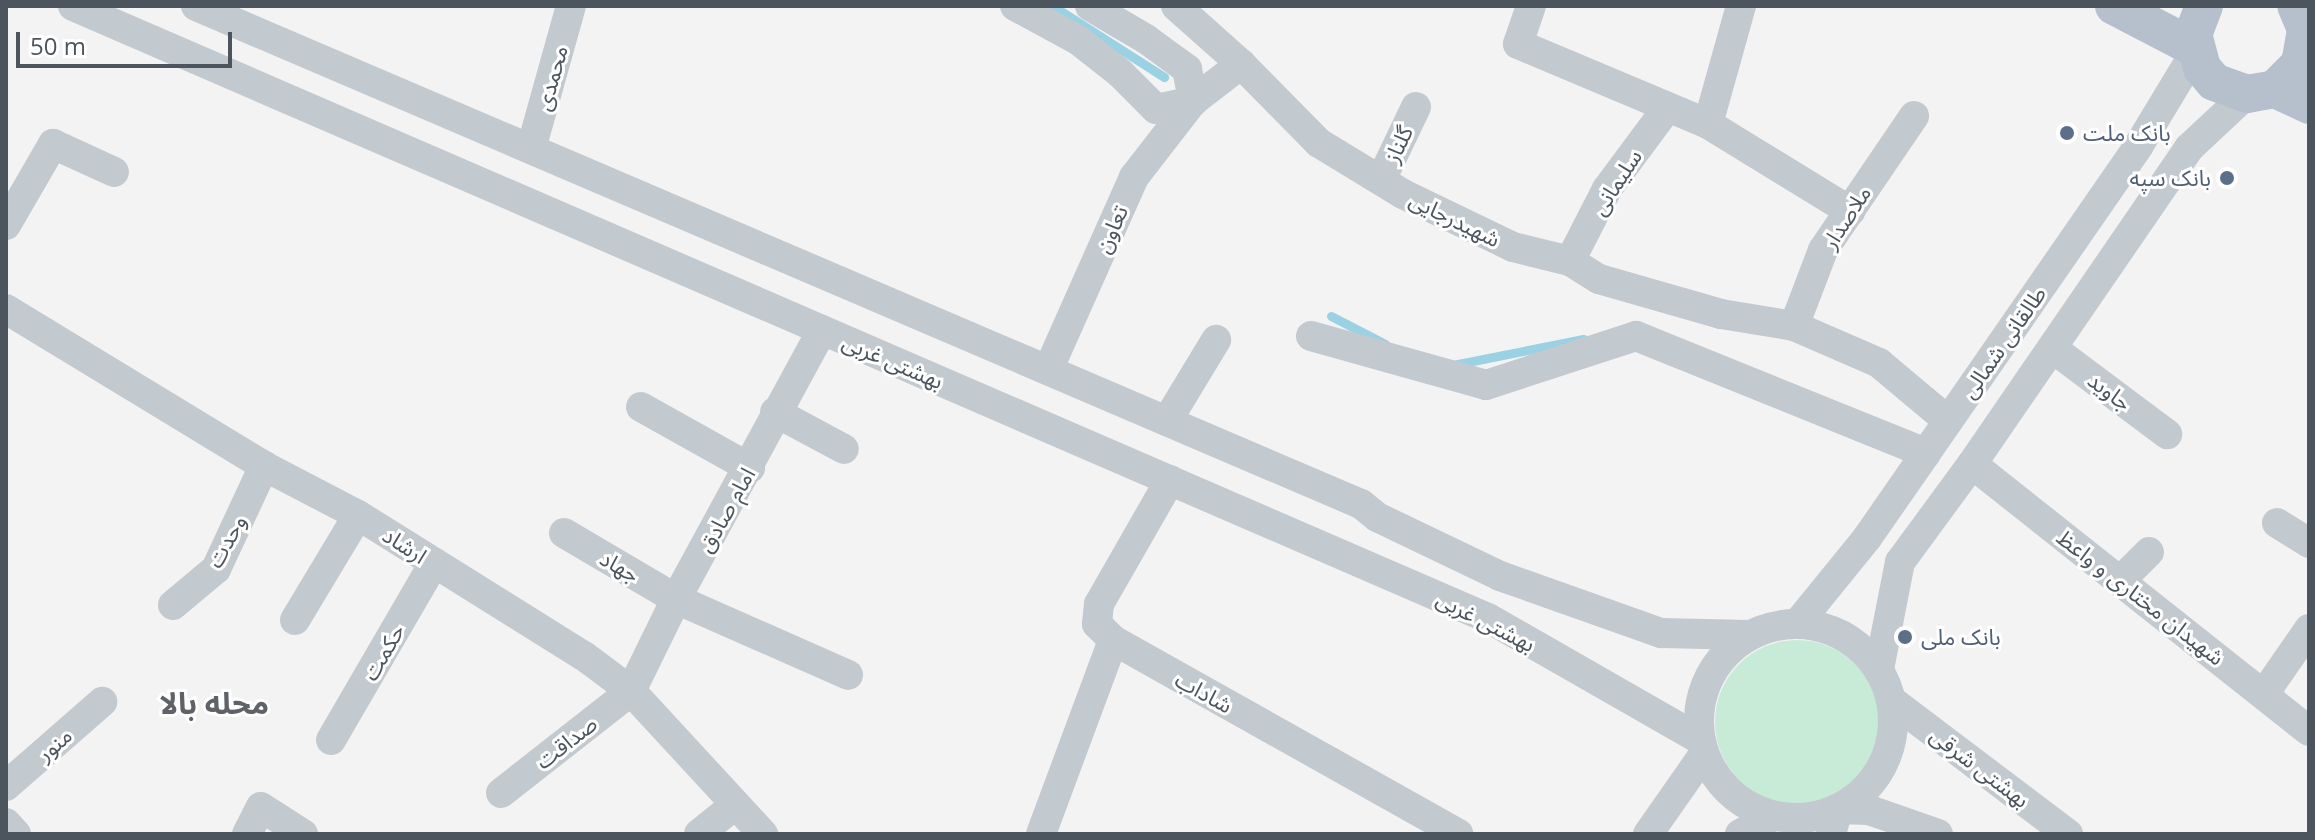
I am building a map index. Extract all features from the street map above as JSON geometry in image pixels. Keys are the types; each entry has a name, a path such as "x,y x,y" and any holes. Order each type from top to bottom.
{"main road":[{"path":"2114,6 2195,50"},
{"path":"2204,6 2193,34 2195,50 2202,68 2214,82 2309,105"},
{"path":"2261,92 2300,64 2303,17"}],"street":[{"name":"بهشتی غربی","path":"73,6 1488,618 1702,747"},
{"name":"بهشتی غربی","path":"196,6 1049,368 1361,504 1377,517 1500,576 1661,633 1750,635"},
{"name":"محمدی","path":"531,149 571,6"},
{"path":"1015,6 1078,40 1120,73 1156,109 1193,101 1241,64"},
{"path":"1090,6 1146,39 1187,69 1193,101"},
{"path":"1146,39 1157,6"},
{"name":"شهیدرجایی","path":"1176,6 1241,64 1319,143 1381,180 1513,247 1570,261 1613,283 1721,314 1794,326 1879,363 1948,421"},
{"path":"1531,6 1518,44 1708,124 1850,211"},
{"path":"1708,124 1741,6"},
{"path":"267,90 286,44"},
{"name":"طالقانی شمالی","path":"1798,623 1867,538 1926,453 2139,145 2195,50"},
{"name":"طالقانی شمالی","path":"1879,669 1900,562 1972,464 2189,148 2261,92"},
{"name":"تعاون","path":"1049,368 1134,177 1193,101"},
{"name":"گلناز","path":"1381,180 1416,107"},
{"name":"سلیمانی","path":"1570,261 1607,189 1668,107"},
{"name":"ملاصدار","path":"1794,326 1823,250 1914,116"},
{"path":"10,207 53,144 114,172"},
{"name":"ارشاد","path":"6,309 264,466 358,515 584,656 631,691 763,834"},
{"name":"امام صادق","path":"631,691 676,599 750,468 775,412 822,330"},
{"path":"1311,336 1486,385 1636,336 1926,453"},
{"path":"1167,421 1216,340"},
{"name":"جاوید","path":"2052,348 2167,434"},
{"path":"641,407 750,468"},
{"path":"775,412 844,449"},
{"name":"شهیدان مختاری و واعظ","path":"1972,464 2309,731"},
{"name":"وحدت","path":"173,605 216,569 264,466"},
{"path":"1041,834 1113,640 1097,624 1099,604 1170,480"},
{"path":"295,620 358,515"},
{"path":"2277,523 2309,543"},
{"name":"جهاد","path":"564,533 676,599 848,675"},
{"path":"2120,581 2149,552"},
{"name":"حکمت","path":"331,740 434,563"},
{"path":"1835,821 1865,790 1884,764 1893,733 1892,701 1879,669 1858,645 1830,629 1798,623 1774,626 1750,635 1728,651 1711,673 1700,699 1702,747 1720,782 1744,804 1774,816 1835,821 1869,810 1938,834"},
{"path":"2264,694 2309,629"},
{"name":"شاداب","path":"1113,640 1458,834"},
{"name":"صداقت","path":"501,793 631,691"},
{"name":"بهشتی شرقی","path":"1892,701 2068,834"},
{"name":"منور","path":"6,786 102,702"},
{"path":"1648,834 1702,747"},
{"path":"699,834 735,805"},
{"path":"247,834 261,807 303,834"},
{"path":"1740,834 1774,816"},
{"path":"6,823 16,834"}],"green space":[{"path":"1797,640 1828,646 1855,664 1873,691 1879,722 1873,753 1855,780 1828,798 1797,804 1766,798 1739,780 1721,753 1715,722 1721,691 1739,664 1766,646"}],"waterway":[{"path":"1053,6 1164,77"},
{"path":"1331,316 1385,344"},
{"path":"1453,365 1583,339"}],"place":[{"name":"بانک ملت","path":"2067,133"},
{"name":"بانک سپه","path":"2227,178"},
{"name":"بانک ملی","path":"1905,637"}],"district":[{"name":"محله بالا","path":"214,703"}]}
